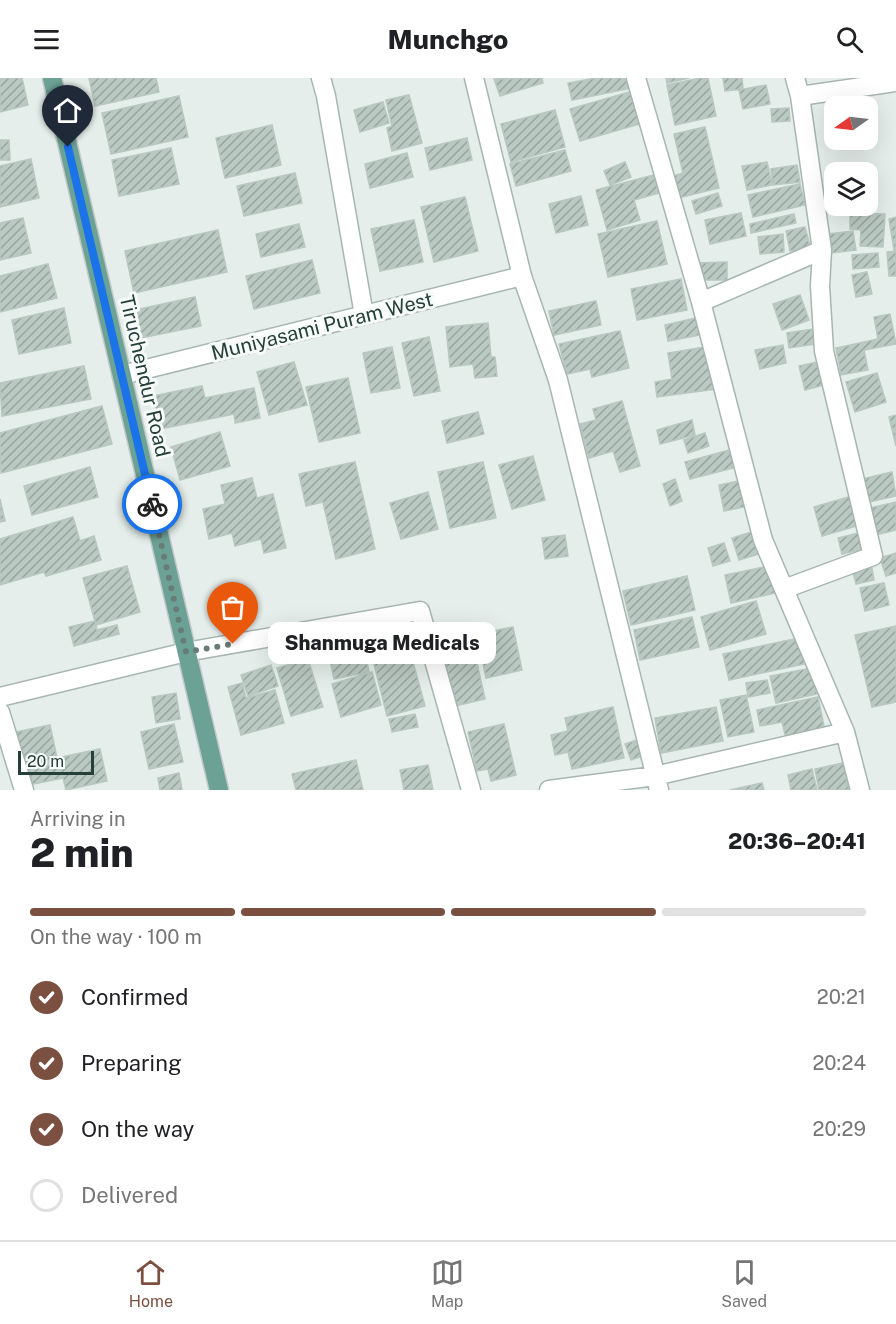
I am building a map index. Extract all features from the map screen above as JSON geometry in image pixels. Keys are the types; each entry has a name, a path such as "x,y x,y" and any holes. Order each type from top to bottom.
{"main road":[{"name":"Tiruchendur Road","path":"52,78 219,790"}],"street":[{"path":"321,78 364,315"},
{"path":"474,78 522,276 558,380 657,783"},
{"path":"636,78 701,302 764,540 845,732 860,790"},
{"path":"784,589 873,556 824,351 820,286 822,250 800,96 795,78"},
{"path":"800,96 896,82"},
{"path":"701,302 822,250"},
{"name":"Muniyasami Puram West","path":"122,375 522,276"},
{"path":"0,697 186,652 420,611 471,790"},
{"path":"0,712 24,790"},
{"path":"549,790 657,783 845,732"}],"building":[{"path":"0,78 22,78 28,105 0,112"},
{"path":"89,78 156,78 159,92 95,106"},
{"path":"542,78 543,83 500,96 494,79"},
{"path":"596,78 630,78 632,88 572,100 568,83"},
{"path":"666,78 689,78 667,83"},
{"path":"708,78 716,116 675,125 667,85"},
{"path":"723,78 742,78 743,89 725,91"},
{"path":"766,85 770,104 743,109 739,90"},
{"path":"633,91 643,123 580,141 570,109"},
{"path":"409,95 422,143 392,151 387,128 392,126 386,100"},
{"path":"179,96 188,137 111,154 102,113"},
{"path":"383,102 389,123 360,132 354,110"},
{"path":"789,108 790,121 772,122 771,109"},
{"path":"555,110 565,147 511,162 501,124"},
{"path":"272,125 281,165 225,178 216,138"},
{"path":"705,127 719,188 678,198 673,176 683,173 674,134"},
{"path":"467,138 472,160 430,170 425,148"},
{"path":"0,140 9,140 10,160 0,160"},
{"path":"171,148 179,184 119,196 112,160"},
{"path":"565,150 571,171 516,186 510,164"},
{"path":"407,153 413,177 370,188 365,164"},
{"path":"31,159 39,198 0,207 0,166"},
{"path":"625,162 631,177 610,185 604,171"},
{"path":"767,162 772,185 747,190 742,166"},
{"path":"797,165 800,182 773,185 771,169"},
{"path":"295,173 302,203 244,216 237,186"},
{"path":"654,175 659,193 634,200 640,220 607,230 596,190"},
{"path":"800,184 805,205 753,217 748,195"},
{"path":"718,193 722,206 696,214 692,201"},
{"path":"581,196 588,225 556,233 549,204"},
{"path":"465,197 478,251 434,262 421,207"},
{"path":"741,213 746,236 710,244 705,220"},
{"path":"794,214 796,223 751,233 750,224"},
{"path":"885,214 883,247 860,246 861,230 850,229 850,216"},
{"path":"896,217 896,250 894,250 889,219"},
{"path":"23,218 31,253 0,260 0,223"},
{"path":"414,220 423,262 380,271 371,229"},
{"path":"657,221 667,264 608,277 598,234"},
{"path":"299,224 305,247 261,257 256,234"},
{"path":"805,227 810,246 790,251 786,231"},
{"path":"218,230 227,272 134,293 125,251"},
{"path":"853,231 856,250 831,253 828,234"},
{"path":"783,234 784,252 760,254 758,237"},
{"path":"896,251 896,276 889,276 887,252"},
{"path":"878,253 879,267 853,269 852,255"},
{"path":"312,260 320,293 254,309 246,276"},
{"path":"727,262 727,280 697,280 697,263"},
{"path":"48,264 57,298 0,312 0,276"},
{"path":"867,272 872,294 856,297 852,275"},
{"path":"681,279 687,310 637,320 631,289"},
{"path":"800,295 809,320 782,330 773,304"},
{"path":"195,297 201,326 140,338 135,310"},
{"path":"596,301 601,325 554,335 549,311"},
{"path":"64,308 71,343 19,354 12,320"},
{"path":"890,314 896,344 864,350 868,370 841,375 836,348 878,339 874,317"},
{"path":"696,318 700,335 668,341 665,325"},
{"path":"488,323 491,357 495,357 497,376 475,378 473,364 450,367 446,327"},
{"path":"813,329 815,344 789,348 787,333"},
{"path":"620,331 629,368 592,377 590,369 567,374 559,344"},
{"path":"429,337 440,391 414,396 402,343"},
{"path":"783,345 786,363 760,369 755,350"},
{"path":"710,346 716,389 657,397 655,382 672,379 668,353"},
{"path":"392,347 400,388 371,393 363,353"},
{"path":"294,362 307,405 269,415 257,372"},
{"path":"818,362 824,385 805,390 799,366"},
{"path":"84,366 91,399 2,416 0,383"},
{"path":"877,373 886,402 855,412 846,382"},
{"path":"348,378 360,433 319,442 306,387"},
{"path":"202,386 205,398 254,388 260,418 235,423 234,414 160,429 153,396"},
{"path":"622,401 640,466 620,472 613,451 589,458 580,424 596,420 593,409"},
{"path":"102,406 112,444 1,473 0,433"},
{"path":"478,412 484,434 447,443 442,421"},
{"path":"896,415 896,446 889,417"},
{"path":"692,420 695,435 660,444 657,430"},
{"path":"220,432 230,466 180,480 171,447"},
{"path":"705,433 709,446 688,453 684,440"},
{"path":"737,448 741,466 690,479 685,462"},
{"path":"533,456 545,500 512,509 499,465"},
{"path":"355,462 375,549 336,559 323,502 306,506 299,474"},
{"path":"483,462 496,518 450,528 438,472"},
{"path":"90,467 98,497 32,515 24,486"},
{"path":"892,472 896,496 864,503 858,480"},
{"path":"252,478 257,498 273,494 286,548 264,553 261,539 235,546 232,533 209,539 203,509 225,504 221,485"},
{"path":"675,479 682,501 670,506 663,484"},
{"path":"744,480 749,506 724,511 719,485"},
{"path":"428,492 438,529 401,539 390,503"},
{"path":"852,496 860,525 822,536 814,507"},
{"path":"0,499 5,521 0,522"},
{"path":"896,502 896,530 871,536 865,509"},
{"path":"73,517 80,541 94,536 101,560 46,576 44,572 0,585 0,539"},
{"path":"755,531 762,553 739,560 732,538"},
{"path":"863,532 867,548 842,554 838,538"},
{"path":"565,535 568,556 545,559 542,538"},
{"path":"724,543 730,561 713,566 708,548"},
{"path":"896,553 896,573 886,576 880,558"},
{"path":"871,563 874,580 856,584 852,568"},
{"path":"774,565 780,592 731,603 725,575"},
{"path":"127,566 140,612 96,625 83,578"},
{"path":"687,576 695,610 631,625 623,591"},
{"path":"884,583 889,605 865,611 860,588"},
{"path":"756,601 766,634 710,650 701,617"},
{"path":"692,617 699,647 640,660 634,630"},
{"path":"95,621 97,630 117,625 119,634 74,646 69,627"},
{"path":"896,626 896,702 872,707 855,635"},
{"path":"513,627 522,670 486,678 477,634"},
{"path":"470,631 485,699 455,706 439,637"},
{"path":"804,637 809,663 729,680 723,654"},
{"path":"409,647 425,706 387,716 372,656"},
{"path":"365,652 369,672 334,679 330,660"},
{"path":"308,659 323,707 291,716 277,668"},
{"path":"271,665 278,686 248,696 241,675"},
{"path":"811,668 817,694 776,703 770,676"},
{"path":"372,672 381,705 341,717 332,684"},
{"path":"767,680 770,693 748,697 746,683"},
{"path":"242,683 246,698 275,690 284,723 241,735 228,687"},
{"path":"176,693 180,719 156,723 152,697"},
{"path":"746,695 754,732 728,737 720,700"},
{"path":"818,697 825,731 786,739 782,722 760,726 757,710"},
{"path":"613,707 624,758 572,769 568,752 555,755 551,735 568,731 565,718"},
{"path":"716,707 723,741 661,753 655,718"},
{"path":"415,714 418,727 392,732 389,719"},
{"path":"174,724 183,762 149,769 141,732"},
{"path":"504,724 516,775 491,781 488,769 477,771 468,732"},
{"path":"50,725 57,758 100,749 107,781 66,790 63,778 28,785 16,732"},
{"path":"640,739 645,755 631,760 625,744"},
{"path":"356,760 363,790 296,790 292,774"},
{"path":"843,763 849,790 819,790 815,769"},
{"path":"428,765 433,790 404,790 400,770"},
{"path":"812,769 817,790 791,790 788,775"},
{"path":"179,773 182,790 160,790 158,778"},
{"path":"762,783 764,790 730,790"}],"way so far":[{"path":"152,504 186,652 233,644"}],"place":[{"name":"Shanmuga Medicals","path":"233,644"}],"route":[{"path":"68,147 152,504"}]}
